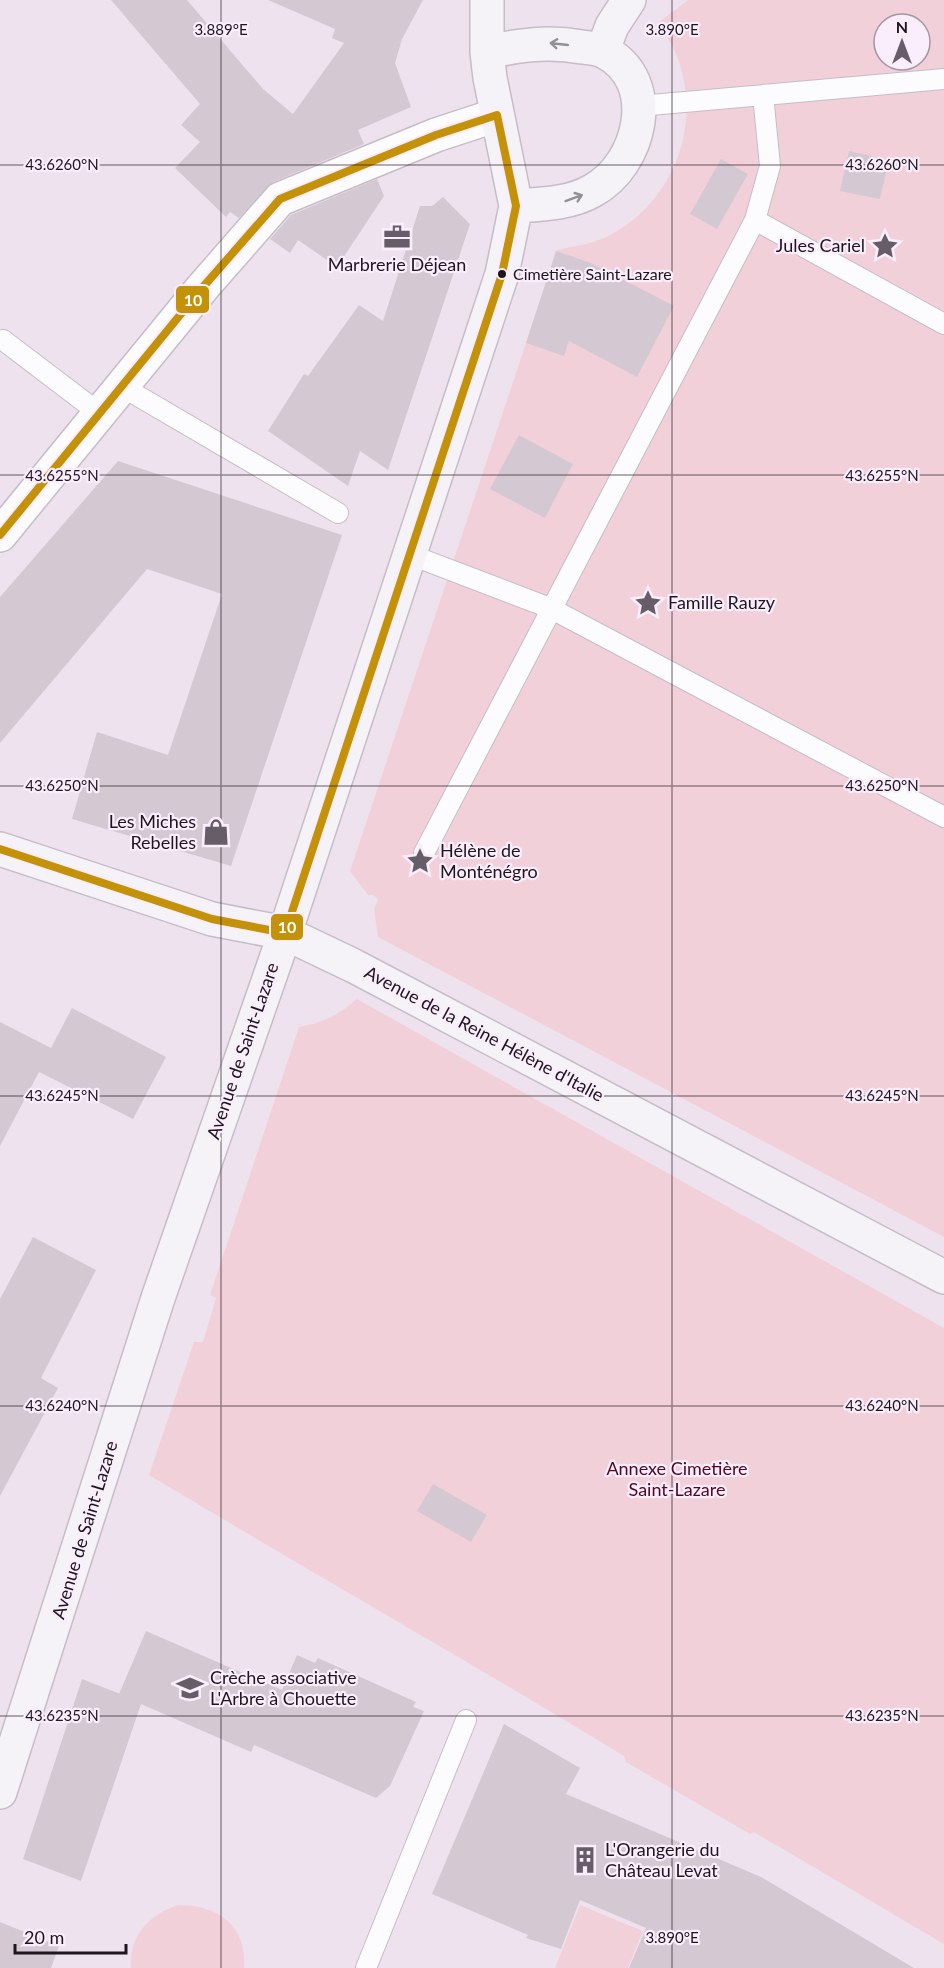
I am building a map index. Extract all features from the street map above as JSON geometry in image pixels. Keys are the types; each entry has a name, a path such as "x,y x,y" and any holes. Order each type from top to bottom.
{"street":[{"path":"487,0 487,52 497,115 516,206 560,203 593,191 619,169 636,139 639,106 635,86 623,64 603,50 554,42 487,52"},
{"path":"603,50 612,26 629,0"},
{"path":"0,535 121,386 280,199 436,135 497,115"},
{"name":"Avenue de Saint-Lazare","path":"0,1792 158,1298 285,933 411,555 502,274 516,206"},
{"name":"Avenue de la Reine Hélène d'Italie","path":"0,849 212,919 285,933 354,966 944,1277"}],"lane":[{"path":"639,106 944,79"},
{"path":"424,853 550,608 755,220 770,166 762,94"},
{"path":"755,220 944,324"},
{"path":"3,340 99,413"},
{"path":"121,386 338,513"},
{"path":"411,555 550,608 944,817"},
{"path":"366,1968 465,1720"}],"green space":[{"name":"Cimetière Saint-Lazare","path":"688,0 944,0 944,1237 378,937 374,909 378,900 374,895 368,895 350,871 557,250 601,239 636,218 654,199 668,178 678,155 685,131 686,105 684,79 670,42 658,23"},
{"name":"Annexe Cimetière Saint-Lazare","path":"357,999 944,1328 944,1944 754,1832 750,1834 626,1762 624,1756 565,1720 149,1475 194,1342 203,1342 216,1298 210,1295 299,1027 330,1017"},
{"path":"178,1905 206,1909 227,1920 241,1940 244,1968 131,1968 131,1956 137,1936 158,1914"},
{"path":"580,1905 643,1931 628,1968 555,1968"}],"building":[{"path":"111,0 187,0 263,89 293,114 344,43 332,38 335,29 268,0 423,0 402,39 395,63 411,107 358,130 364,144 273,182 239,218 230,212 226,217 175,168 200,142 181,125 200,104"},
{"path":"849,151 889,160 880,199 840,191"},
{"path":"721,159 748,174 717,229 690,214"},
{"path":"377,179 384,196 337,267 298,240 290,253 270,239 291,215"},
{"path":"443,197 470,224 388,470 360,451 348,486 268,431 304,374 308,376 359,305 383,321 420,206 432,206"},
{"path":"556,251 591,263 674,306 637,377 569,341 564,356 526,343"},
{"path":"519,435 573,464 545,518 490,489"},
{"path":"118,461 342,535 231,866 72,819 97,732 168,755 222,594 147,569 0,743 0,597"},
{"path":"72,1008 166,1057 133,1119 39,1072 0,1146 0,1022 51,1048"},
{"path":"33,1237 96,1270 41,1378 58,1388 0,1496 0,1299"},
{"path":"433,1484 487,1515 471,1542 417,1511"},
{"path":"146,1631 282,1690 297,1655 315,1663 318,1658 416,1702 413,1707 424,1711 390,1786 376,1798 254,1745 251,1752 141,1704 81,1881 23,1859 82,1679 119,1694"},
{"name":"L'Orangerie du Château Levat","path":"504,1724 580,1768 566,1794 761,1877 914,1968 629,1968 646,1928 580,1900 561,1949 526,1938 528,1935 432,1894"},
{"path":"0,1922 59,1946 51,1968 0,1968"}],"transit line":[{"name":"10","path":"0,535 203,287 280,199 436,135 497,115 516,206 502,274 285,933 212,919 0,849"}],"place":[{"name":"Marbrerie Déjean","path":"397,237"},
{"name":"Jules Cariel","path":"885,246"},
{"name":"Cimetière Saint-Lazare","path":"502,274"},
{"name":"Famille Rauzy","path":"648,603"},
{"name":"Les Miches Rebelles","path":"216,832"},
{"name":"Hélène de Monténégro","path":"420,861"},
{"name":"Crèche associative L'Arbre à Chouette","path":"190,1688"},
{"name":"L'Orangerie du Château Levat","path":"585,1860"}]}
